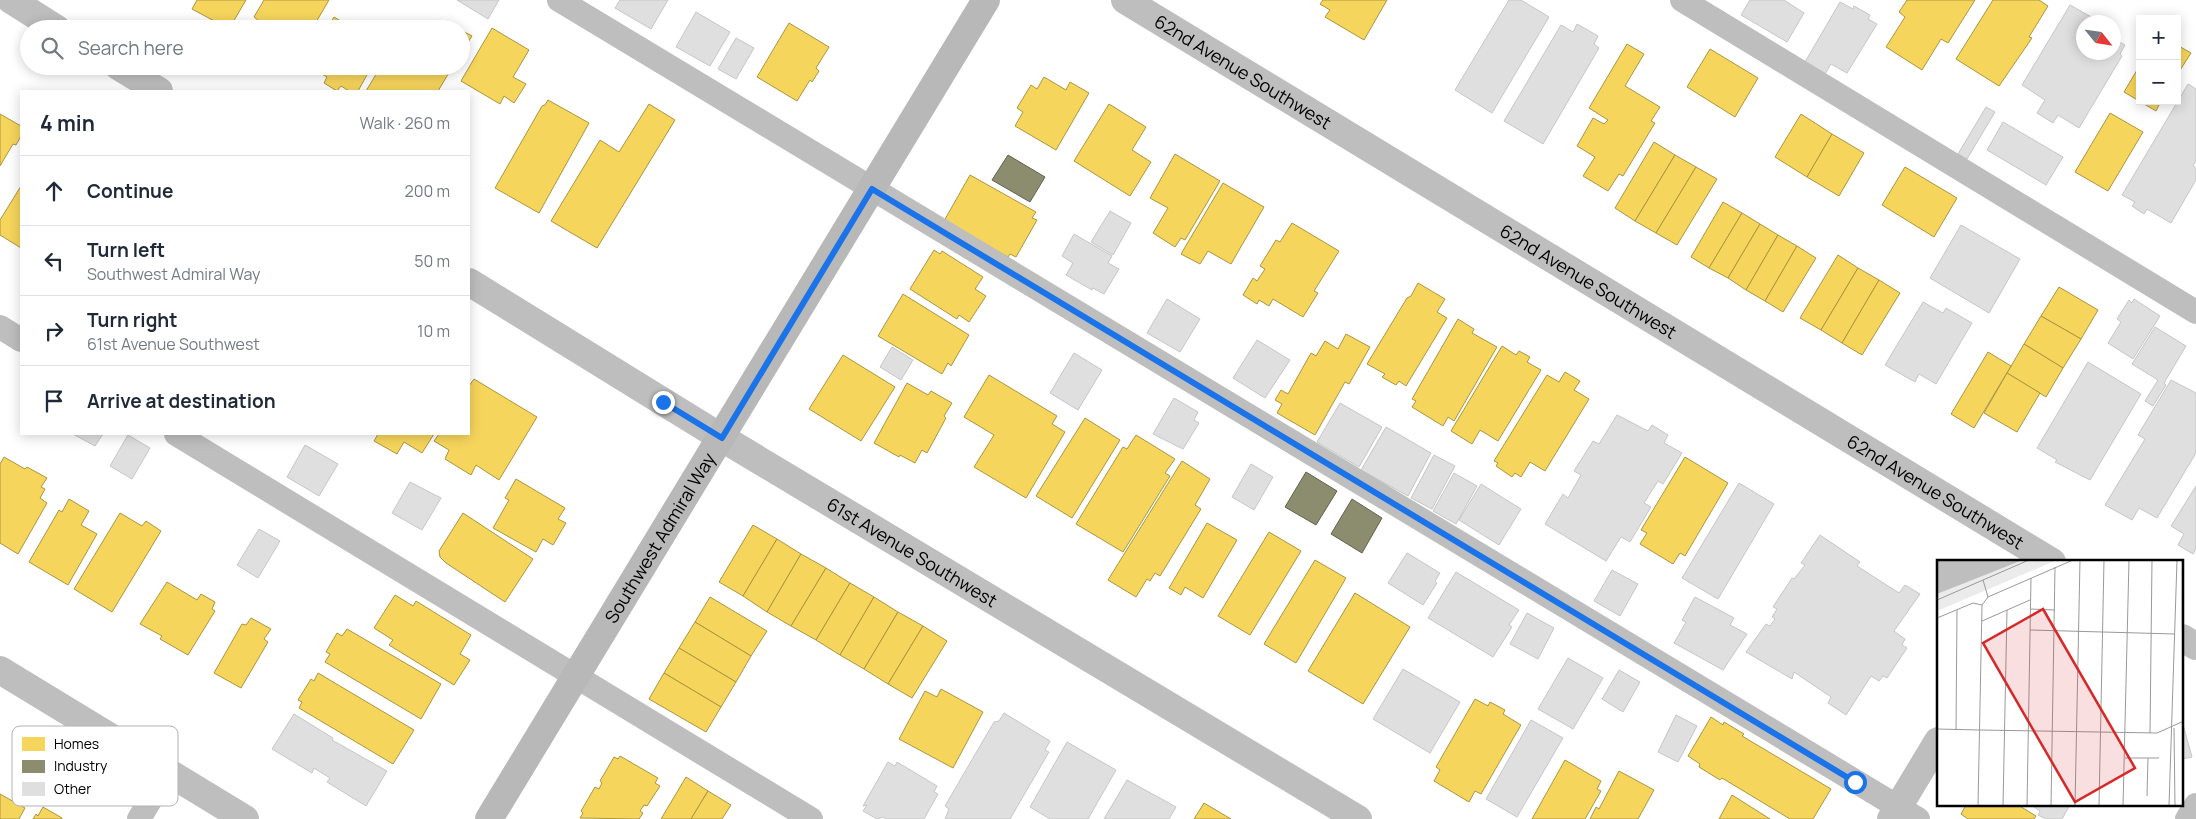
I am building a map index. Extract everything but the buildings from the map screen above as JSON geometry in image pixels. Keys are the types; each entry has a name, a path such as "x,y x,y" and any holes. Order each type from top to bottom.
{"main road":[{"name":"Southwest Admiral Way","path":"489,819 722,438 986,0"}],"street":[{"path":"11,0 43,20"},
{"name":"62nd Avenue Southwest","path":"1125,0 2048,560"},
{"path":"133,75 157,90"},
{"name":"61st Avenue Southwest","path":"470,283 722,438 1358,819"},
{"path":"2184,639 2196,646"},
{"path":"0,670 92,726"},
{"path":"1902,815 1937,743"},
{"path":"178,779 245,819"}],"lane":[{"path":"559,0 1902,815"},
{"path":"1682,0 2196,312"},
{"path":"0,328 20,339"},
{"path":"178,435 811,819"},
{"path":"2187,819 2196,805"},
{"path":"139,819 147,806"}],"route":[{"path":"663,402 722,438 872,189 1855,782"}]}
